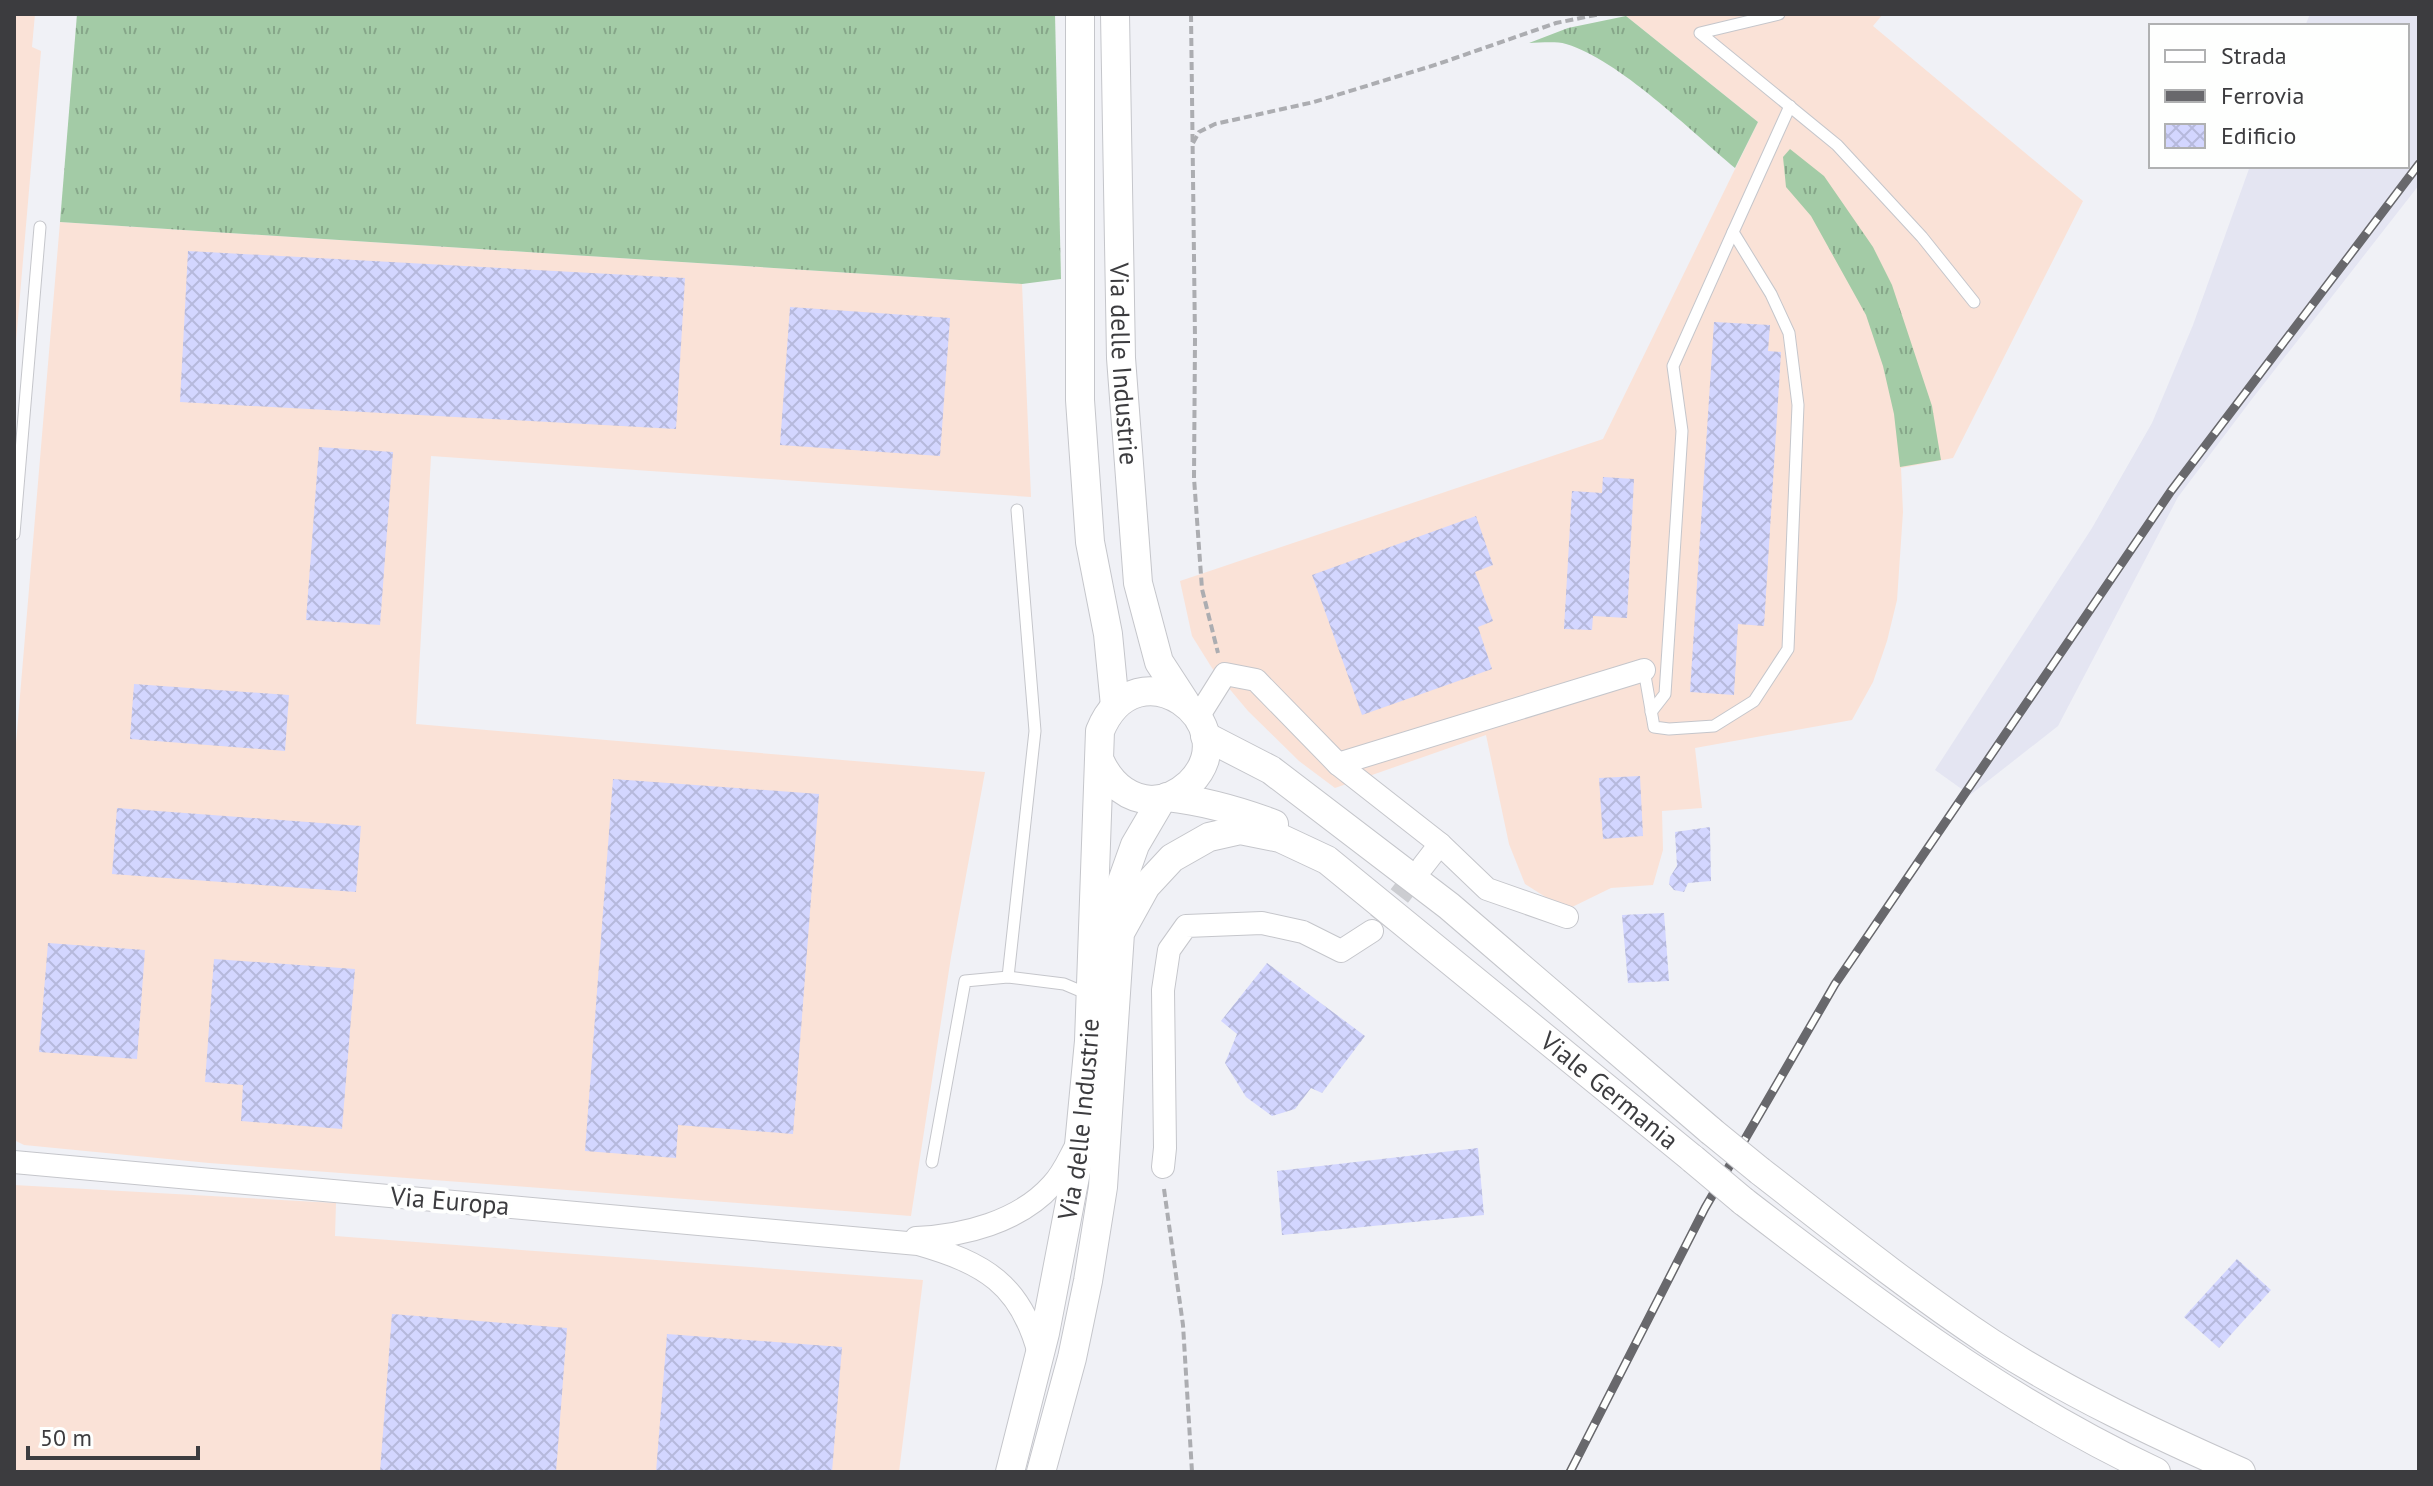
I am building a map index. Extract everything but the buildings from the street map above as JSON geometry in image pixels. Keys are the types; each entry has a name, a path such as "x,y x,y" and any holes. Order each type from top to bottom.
{"street":[{"path":"1080,14 1080,400 1090,542 1108,634 1115,706"},
{"name":"Via delle Industrie","path":"1115,14 1121,358 1138,583 1159,662 1196,718"},
{"path":"1338,764 1644,670"},
{"path":"1196,718 1225,674 1256,680 1338,764 1440,844 1487,889 1567,917"},
{"path":"1120,933 1120,887 1135,845 1165,798 1181,791 1193,780 1206,752 1196,718 1171,694 1142,692 1115,706 1100,731 1100,761 1107,776 1119,788 1134,797 1165,798 1200,801 1238,810 1280,826 1327,860"},
{"name":"Viale Germania","path":"1196,718 1271,770 1449,906 1711,1131 1877,1262 1992,1344 2142,1429 2241,1472"},
{"name":"Via delle Industrie","path":"1010,1472 1064,1246 1079,1142 1089,1041 1100,761"},
{"name":"Viale Germania","path":"1119,980 1120,933 1146,886 1172,858 1209,837 1240,830 1280,838 1327,860 1743,1201 1859,1290 1970,1369 2117,1454 2156,1472"},
{"path":"1423,866 1440,844"},
{"path":"1163,1167 1163,990 1169,950 1186,926 1262,923 1303,932 1341,951 1372,931"},
{"name":"Via delle Industrie","path":"1041,1472 1072,1358 1103,1187 1119,980"},
{"name":"Via Europa","path":"886,1240 956,1233 1021,1211 1052,1186 1079,1142"},
{"name":"Via Europa","path":"14,1162 918,1244 947,1253 991,1275 1007,1287 1033,1331 1039,1356"}],"lane":[{"path":"1779,14 1700,33 1837,145 1922,237 1974,302"},
{"path":"1651,712 1665,694 1682,431 1673,366 1790,106"},
{"path":"14,534 40,227"},
{"path":"1644,670 1654,727 1714,726 1754,701 1788,649 1798,405 1789,333 1771,294 1733,232"},
{"path":"1008,977 1035,731 1017,510"},
{"path":"932,1162 965,981 1008,977 1064,984 1091,995"}],"path":[{"path":"1191,14 1194,478 1202,589 1210,628 1225,674"},
{"path":"1191,149 1199,132 1215,124 1314,102 1556,23 1600,14"},
{"path":"1163,1167 1183,1325 1192,1472"}],"shaded area":[{"path":"14,14 35,14 32,47 41,51 14,365"},
{"path":"1883,14 1873,26 2083,201 1953,458 1901,468 1903,512 1897,600 1873,682 1852,720 1695,748 1702,808 1662,811 1663,850 1653,885 1611,888 1566,910 1525,884 1509,844 1486,735 1335,788 1299,761 1248,711 1212,668 1192,636 1180,581 1603,439 1758,122 1626,16"},
{"path":"2310,14 2419,14 2419,185 2178,497 2058,726 1970,795 1935,770 2092,528 2152,423 2193,325 2249,168 2409,168 2409,24 2306,24"},
{"path":"60,222 1022,284 1031,497 431,456 416,724 985,772 951,957 911,1216 209,1163 24,1145 14,1140 14,767"},
{"path":"14,1185 336,1203 335,1236 923,1280 899,1472 14,1472"}],"green space":[{"path":"77,14 1055,14 1061,279 1022,284 60,222"},
{"path":"1626,16 1758,122 1735,168 1654,98 1608,65 1566,44 1529,43 1568,28"},
{"path":"1790,149 1824,176 1873,247 1892,285 1932,406 1941,460 1900,467 1894,414 1883,366 1866,315 1811,216 1786,187 1783,157"}],"tunnel":[{"path":"1379,922 1422,867"}],"railway":[{"path":"1570,1472 1705,1208 1835,984 2171,491 2419,164"}]}
